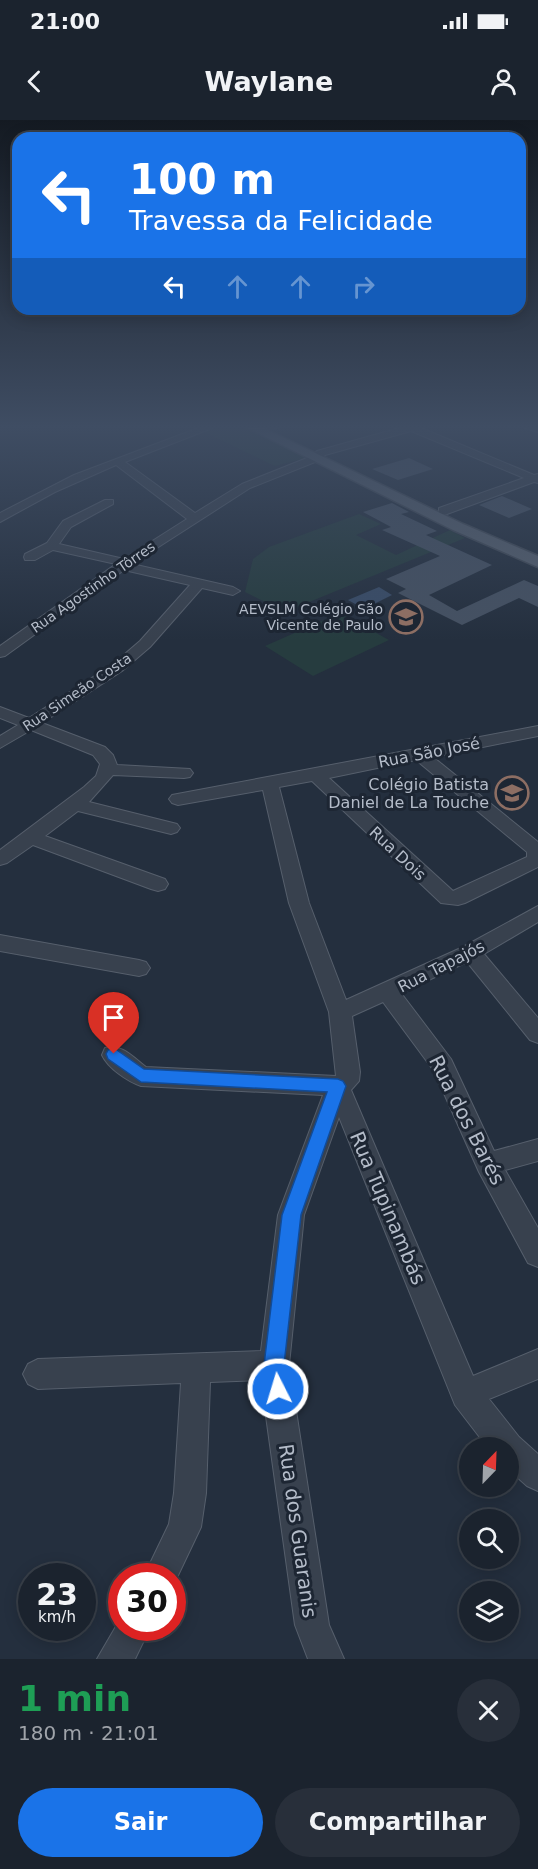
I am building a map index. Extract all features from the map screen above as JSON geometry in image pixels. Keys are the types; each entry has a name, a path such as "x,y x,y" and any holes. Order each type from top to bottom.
{"main road":[{"path":"398,497 458,527 538,562"},
{"path":"411,497 538,553"}],"street":[{"path":"0,518 36,497"},
{"path":"165,497 194,518"},
{"name":"Rua Agostinho Tôrres","path":"0,653 124,564 228,497"},
{"path":"443,511 483,497"},
{"path":"30,557 51,546 68,524 109,502"},
{"path":"51,546 233,591"},
{"name":"Rua Simeão Costa","path":"0,743 131,657 198,584"},
{"path":"0,712 99,751 108,760 108,770 75,804 0,859"},
{"name":"Rua São José","path":"178,799 270,785 418,753 538,731"},
{"name":"Rua Dois","path":"317,776 448,898 458,898 536,860 536,850 418,753"},
{"path":"108,770 184,773"},
{"path":"114,1054 141,1076 338,1086 347,1081 348,1072 340,1012 299,903 270,785"},
{"path":"75,804 171,828"},
{"path":"31,838 158,884"},
{"name":"Rua Tapajós","path":"340,1012 388,992 470,952 538,913"},
{"path":"0,943 140,968"},
{"path":"470,952 536,1028"},
{"name":"Rua dos Barés","path":"388,992 443,1066 488,1164 538,1254"},
{"name":"Rua dos Guaranis","path":"326,1659 312,1625 274,1365 291,1215 338,1086"},
{"name":"Rua Tupinambás","path":"338,1086 466,1394 499,1437"},
{"path":"488,1164 538,1150"},
{"path":"466,1394 538,1364"},
{"path":"38,1374 274,1365"},
{"path":"167,1563 185,1527 190,1493 196,1369"},
{"name":"Rua Tupinambás","path":"519,1458 538,1475"},
{"path":"115,1659 125,1641"}],"green space":[{"path":"359,514 381,524 356,535 396,555 450,530 465,538 285,612 245,592 253,559 269,547"},
{"path":"340,613 389,640 313,676 265,646"}],"water":[{"path":"379,587 392,595 364,609 348,600"}],"building":[{"path":"504,497 532,509 509,518 479,505"},
{"path":"392,503 409,512 401,514 437,531 426,535 492,565 429,595 457,611 524,580 538,586 538,607 519,598 462,625 398,593 406,589 386,579 440,556 382,530 391,527 363,512"}],"place":[{"name":"AEVSLM Colégio São Vicente de Paulo","path":"406,617"},
{"name":"Colégio Batista Daniel de La Touche","path":"512,793"}],"route":[{"path":"114,1054 141,1076 338,1086 291,1215 274,1365 278,1389"}]}
